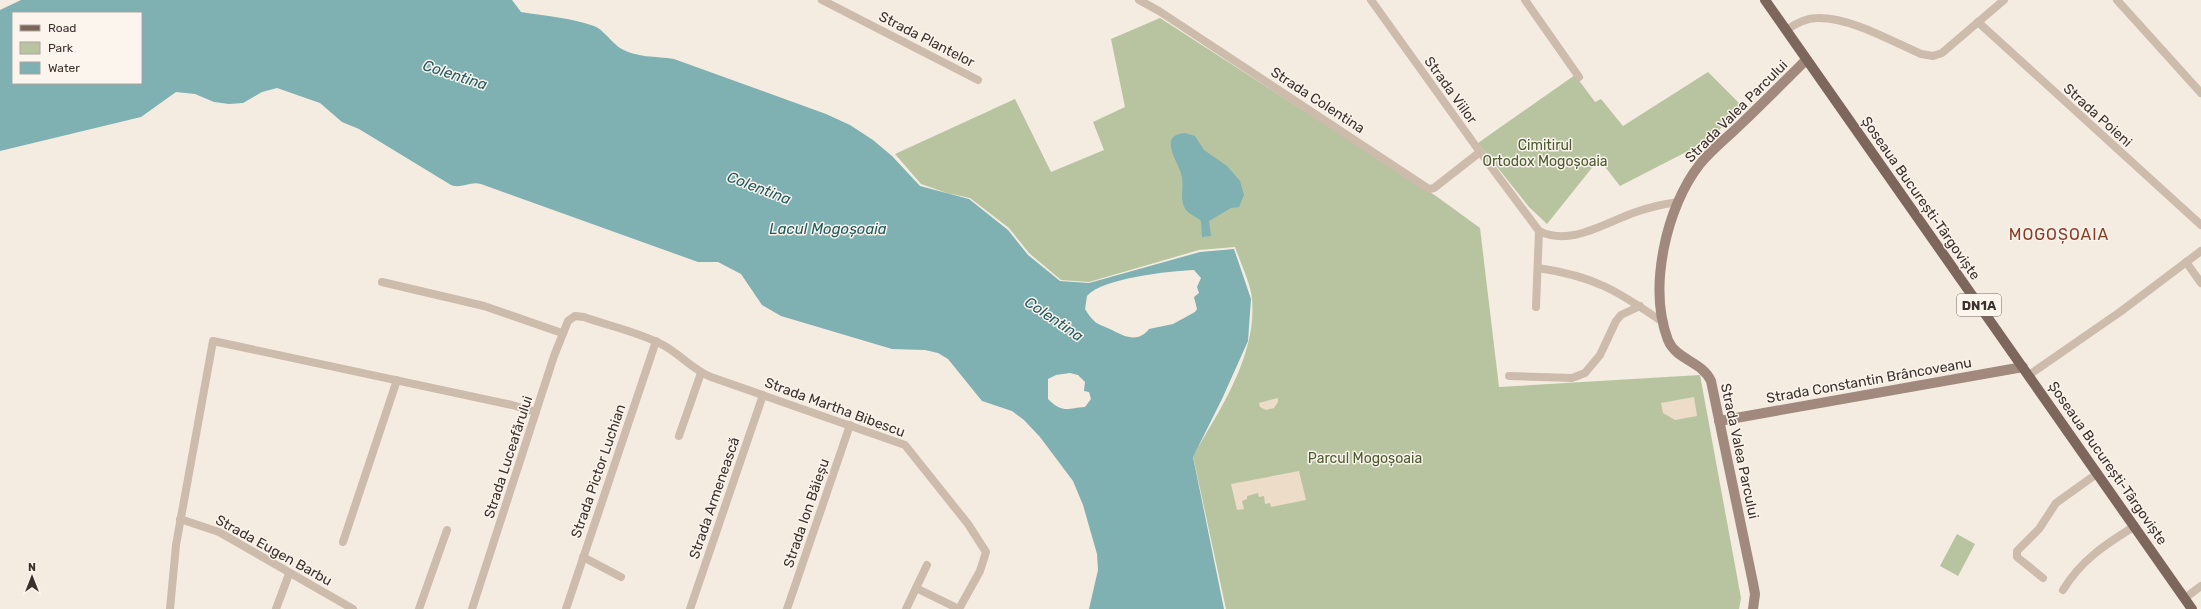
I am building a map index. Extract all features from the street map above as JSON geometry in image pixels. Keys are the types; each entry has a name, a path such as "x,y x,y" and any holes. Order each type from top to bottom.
{"main road":[{"name":"Șoseaua București-Târgoviște","path":"1765,0 2192,609"}],"street":[{"name":"Strada Plantelor","path":"822,0 978,80"},
{"name":"Strada Colentina","path":"1140,0 1429,189 1434,188 1480,152"},
{"name":"Strada Viilor","path":"1371,0 1480,152 1539,230"},
{"path":"1525,0 1580,77"},
{"path":"1786,30 1807,20 1817,18 1835,20 1866,30 1929,56 1942,52 2004,0"},
{"path":"2117,0 2201,93"},
{"name":"Strada Poieni","path":"1978,22 2201,225"},
{"name":"Strada Valea Parcului","path":"1753,609 1755,594 1753,583 1708,375 1674,350 1667,338 1659,297 1660,275 1668,237 1678,202 1700,164 1806,60"},
{"path":"1536,307 1539,230 1553,236 1582,234 1636,212 1678,202"},
{"name":"Strada Constantin Brâncoveanu","path":"1719,421 2026,371 2120,312 2201,251"},
{"path":"2186,262 2201,283"},
{"path":"1538,268 1588,278 1603,284 1640,306 1664,323"},
{"path":"382,282 484,306 562,333"},
{"path":"1509,376 1572,378 1585,373 1600,355 1616,321 1621,315 1640,306"},
{"name":"Strada Luceafărului","path":"472,609 562,333 568,321 575,316"},
{"name":"Strada Martha Bibescu","path":"575,316 584,317 656,342 673,351 701,373 905,444 982,543 986,552 984,562 959,609"},
{"path":"170,609 180,519 213,341 512,405 536,412"},
{"name":"Strada Pictor Luchian","path":"566,609 656,342"},
{"path":"679,436 701,373"},
{"path":"343,542 397,380"},
{"name":"Strada Armenească","path":"690,609 763,395"},
{"name":"Strada Ion Băieșu","path":"787,609 850,425"},
{"path":"2043,578 2017,557 2017,551 2040,529 2056,503 2098,473"},
{"name":"Strada Eugen Barbu","path":"180,519 219,532 353,609"},
{"path":"2063,590 2071,576 2084,560 2135,526"},
{"path":"419,609 447,530"},
{"path":"583,557 621,577"},
{"path":"906,609 927,565"},
{"path":"276,609 290,574"},
{"path":"2185,598 2201,586"},
{"path":"916,588 959,609"}],"green space":[{"name":"Parcul Mogoșoaia","path":"1160,18 1436,196 1480,228 1499,387 1700,375 1741,598 1739,609 1226,609 1193,456 1225,401 1243,361 1249,341 1252,320 1252,299 1248,280 1235,247 1199,250 1089,282 1061,280 1029,253 1009,228 970,198 947,193 921,184 895,154 1015,99 1051,172 1104,150 1093,122 1125,107 1111,39"},
{"name":"Cimitirul Ortodox Mogoșoaia","path":"1708,72 1744,108 1692,154 1690,150 1620,186 1599,159 1547,224 1529,207 1478,143 1575,75 1595,102 1601,99 1623,126"},
{"path":"1957,534 1975,544 1958,576 1940,566"}],"shaded area":[{"path":"1694,397 1697,416 1675,420 1663,413 1661,403"},
{"path":"1278,398 1278,402 1274,408 1266,410 1260,407 1259,403"},
{"path":"1299,471 1306,500 1271,507 1270,503 1265,504 1264,496 1259,497 1258,493 1247,496 1247,499 1242,501 1244,509 1237,510 1231,484"}],"water":[{"name":"Lacul Mogoșoaia","path":"21,0 512,0 521,12 567,19 594,26 601,30 620,48 633,54 674,59 826,114 850,125 873,140 892,156 920,186 969,199 1008,230 1028,255 1060,281 1089,283 1200,252 1234,249 1251,299 1248,341 1222,399 1193,457 1224,609 1089,609 1098,570 1097,554 1083,505 1073,481 1040,437 1024,420 1012,411 982,401 948,359 938,353 925,350 892,349 781,316 762,305 741,274 718,262 698,262 481,184 473,183 458,186 451,185 359,129 342,122 320,103 277,88 262,92 243,103 229,104 214,102 195,94 176,92 141,117 0,151 0,10","holes":["1194,270 1201,278 1197,287 1199,293 1194,297 1197,309 1195,312 1173,324 1149,329 1140,336 1131,337 1122,335 1097,323 1091,318 1085,309 1087,296 1107,284 1154,274","1070,373 1078,375 1085,382 1084,391 1089,392 1091,399 1085,407 1066,409 1058,407 1048,399 1048,379 1056,375"]},
{"path":"1185,133 1195,136 1204,150 1227,166 1240,181 1244,195 1239,207 1231,208 1209,221 1211,236 1202,237 1201,221 1188,212 1184,206 1182,198 1182,177 1171,144 1172,139 1176,135"}],"district":[{"name":"MOGOȘOAIA","path":"2059,234"}],"water label":[{"name":"Colentina","path":"455,75"},
{"name":"Colentina","path":"759,188"},
{"name":"Colentina","path":"1054,319"}]}
